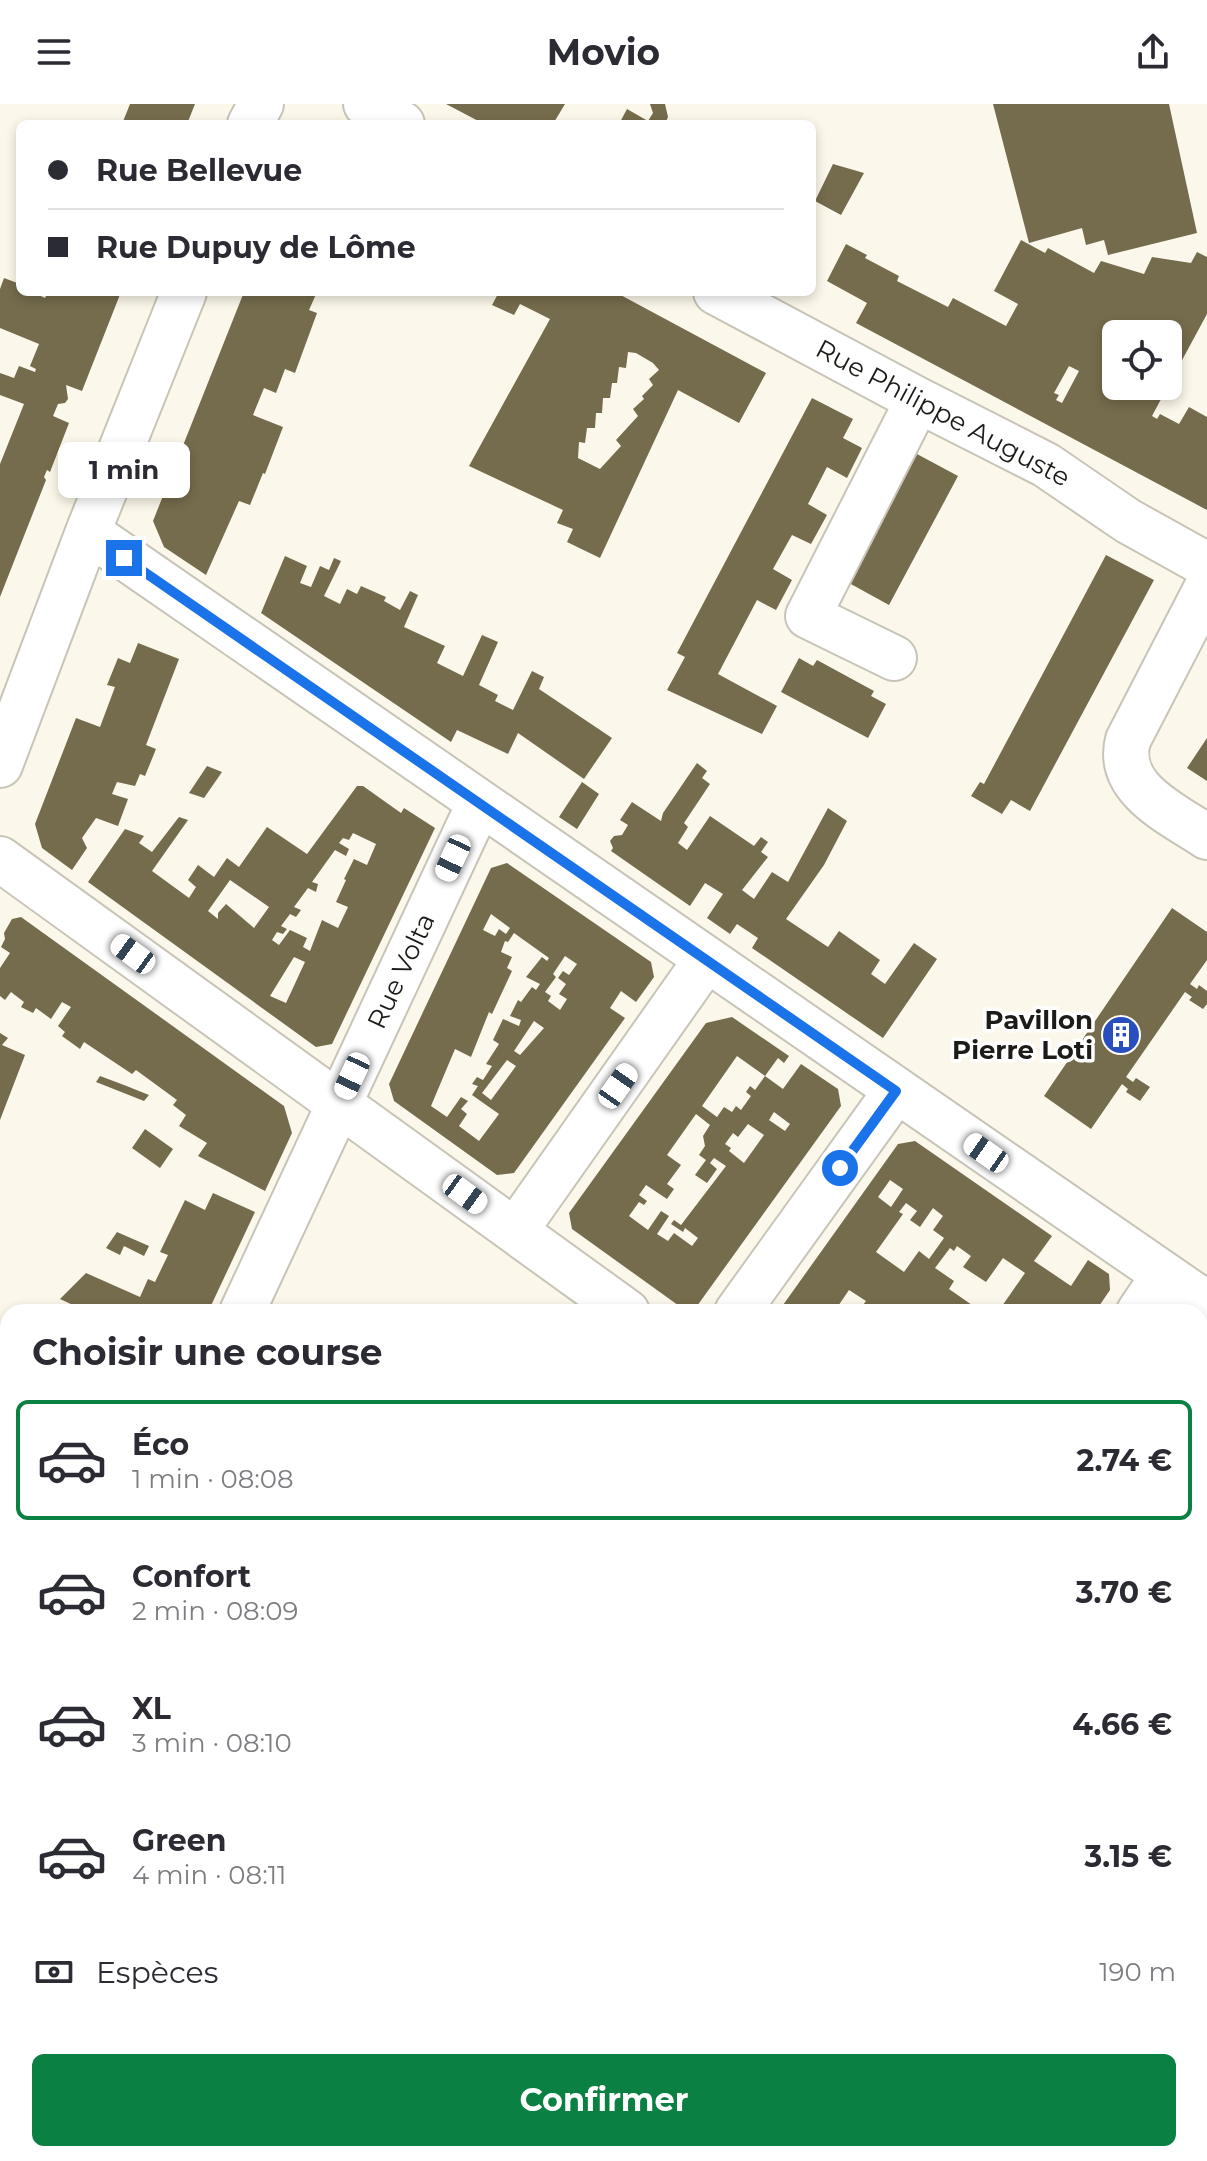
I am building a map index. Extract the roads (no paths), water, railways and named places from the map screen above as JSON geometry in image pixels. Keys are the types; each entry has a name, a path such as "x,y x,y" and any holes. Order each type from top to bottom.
{"street":[{"path":"366,104 395,120"},
{"path":"0,765 88,532 182,296"},
{"name":"Rue Philippe Auguste","path":"723,296 1046,465 1128,521 1207,565"},
{"path":"894,658 808,616 918,400"},
{"path":"88,532 1207,1304"},
{"path":"1207,587 1128,740 1125,761 1128,774 1143,792 1207,837"},
{"name":"Rue Volta","path":"246,1304 479,804"},
{"path":"0,859 616,1304"},
{"path":"515,1231 706,960"},
{"path":"743,1304 896,1091"},
{"path":"1144,1304 1164,1275"}],"place":[{"name":"Pavillon Pierre Loti","path":"1121,1035"}]}
